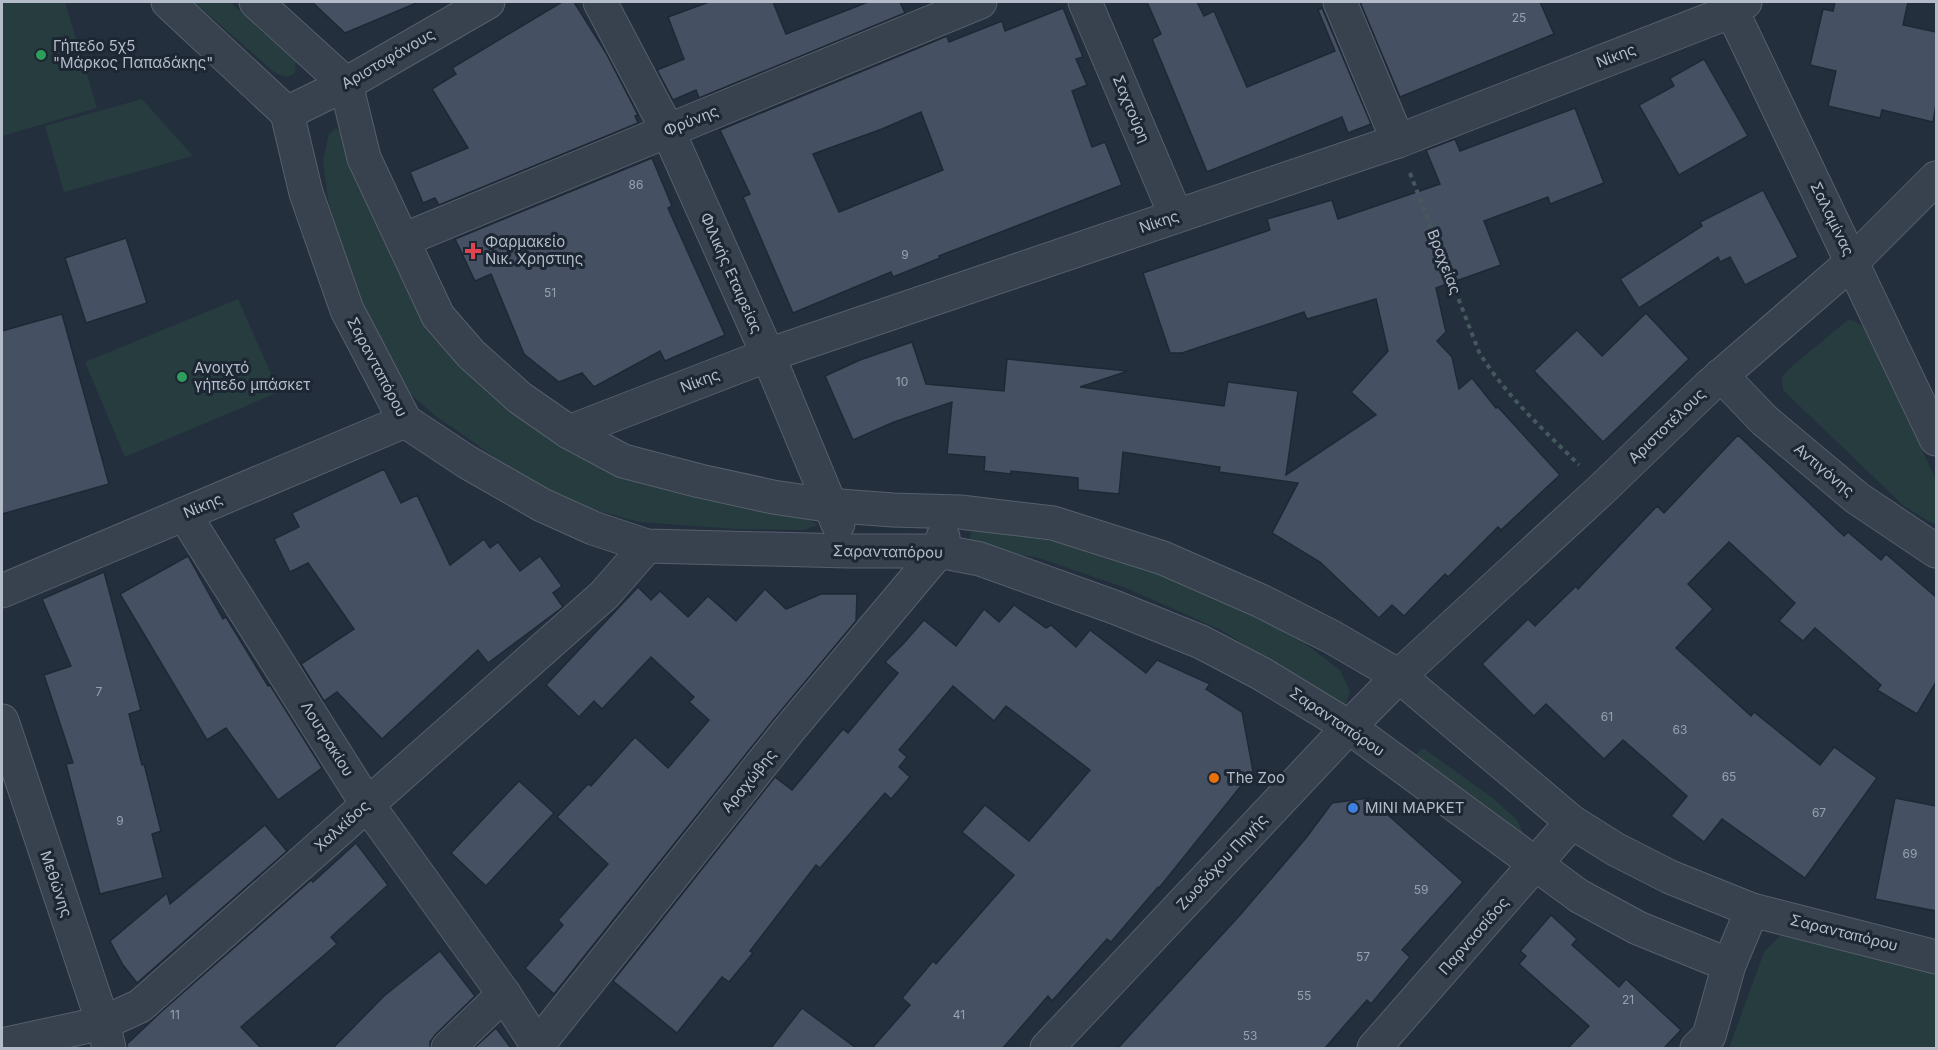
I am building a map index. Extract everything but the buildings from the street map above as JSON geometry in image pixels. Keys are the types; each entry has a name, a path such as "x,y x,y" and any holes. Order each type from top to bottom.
{"street":[{"path":"168,2 287,113"},
{"path":"256,2 346,84"},
{"name":"Αριστοφάνους","path":"287,113 346,84 488,2"},
{"name":"Φιλικής Εταιρείας","path":"600,2 668,130 768,355 832,505 848,551"},
{"name":"Φρύνης","path":"403,240 980,2"},
{"name":"Σαχτούρη","path":"1085,2 1176,216"},
{"path":"1340,2 1398,141"},
{"name":"Νίκης","path":"569,432 768,355 1398,141 1734,5"},
{"name":"Σαλαμίνας","path":"1734,5 1936,439"},
{"name":"Σαρανταπόρου","path":"346,84 364,158 438,316 471,354 520,398 569,432 623,460 752,493 832,505 951,512 1053,523 1163,558 1260,601 1332,637 1400,676 1572,822 1615,849 1670,877 1752,910 1936,957"},
{"name":"Σαρανταπόρου","path":"287,113 306,193 347,310 405,421 466,462 542,506 593,528 647,546 939,551 980,559 1114,607 1201,642 1262,674 1349,727 1579,896 1638,928 1729,965"},
{"name":"Αριστοτέλους","path":"1400,676 1721,375 1852,262 1936,178"},
{"name":"Αντιγόνης","path":"1721,375 1764,420 1857,498 1936,551"},
{"name":"Νίκης","path":"2,591 405,421"},
{"name":"Αραχώβης","path":"538,1047 788,731 939,551 951,512"},
{"name":"Λουτρακίου","path":"184,514 368,804 504,994 538,1047"},
{"name":"Χαλκίδος","path":"2,1045 106,1036 604,595 647,546"},
{"name":"Ζωοδόχου Πηγής","path":"1047,1048 1349,727 1400,676"},
{"name":"Μεθώνης","path":"2,721 106,1036"},
{"name":"Παρνασσίδος","path":"1374,1048 1572,822"},
{"path":"1697,1048 1709,1036 1729,965 1752,910"},
{"path":"448,1048 504,994"}],"path":[{"name":"Βραχείας","path":"1398,141 1479,352 1492,375 1602,489"}],"green space":[{"name":"Γήπεδο 5χ5 \"Μάρκος Παπαδάκης\"","path":"2,2 65,2 97,108 2,136"},
{"path":"194,2 230,2 296,62 295,73 287,77 275,73"},
{"path":"142,99 193,156 64,192 45,126"},
{"path":"336,128 346,136 430,328 641,481 809,520 818,525 804,530 736,529 639,522 574,504 503,463 433,414 407,391 389,366 346,262 328,200 323,160 329,134"},
{"name":"Ανοιχτό γήπεδο μπάσκετ","path":"238,299 279,392 125,457 85,362"},
{"path":"1849,319 1860,324 1866,331 1936,480 1936,524 1904,506 1783,390 1782,377 1790,368"},
{"path":"986,529 1062,539 1194,580 1292,634 1340,670 1350,692 1346,704 1335,708 1277,665 1221,630 1126,588 1039,558 974,546 970,540 971,532"},
{"path":"1423,748 1494,799 1517,820 1527,841 1415,755"},
{"path":"1781,935 1936,970 1936,1048 1729,1048 1764,952"}],"place":[{"name":"Γήπεδο 5χ5 \"Μάρκος Παπαδάκης\"","path":"41,55"},
{"name":"Φαρμακείο Νικ. Χρηστιης","path":"473,251"},
{"name":"Ανοιχτό γήπεδο μπάσκετ","path":"182,377"},
{"name":"The Zoo","path":"1214,778"},
{"name":"ΜΙΝΙ ΜΑΡΚΕΤ","path":"1353,808"}]}
